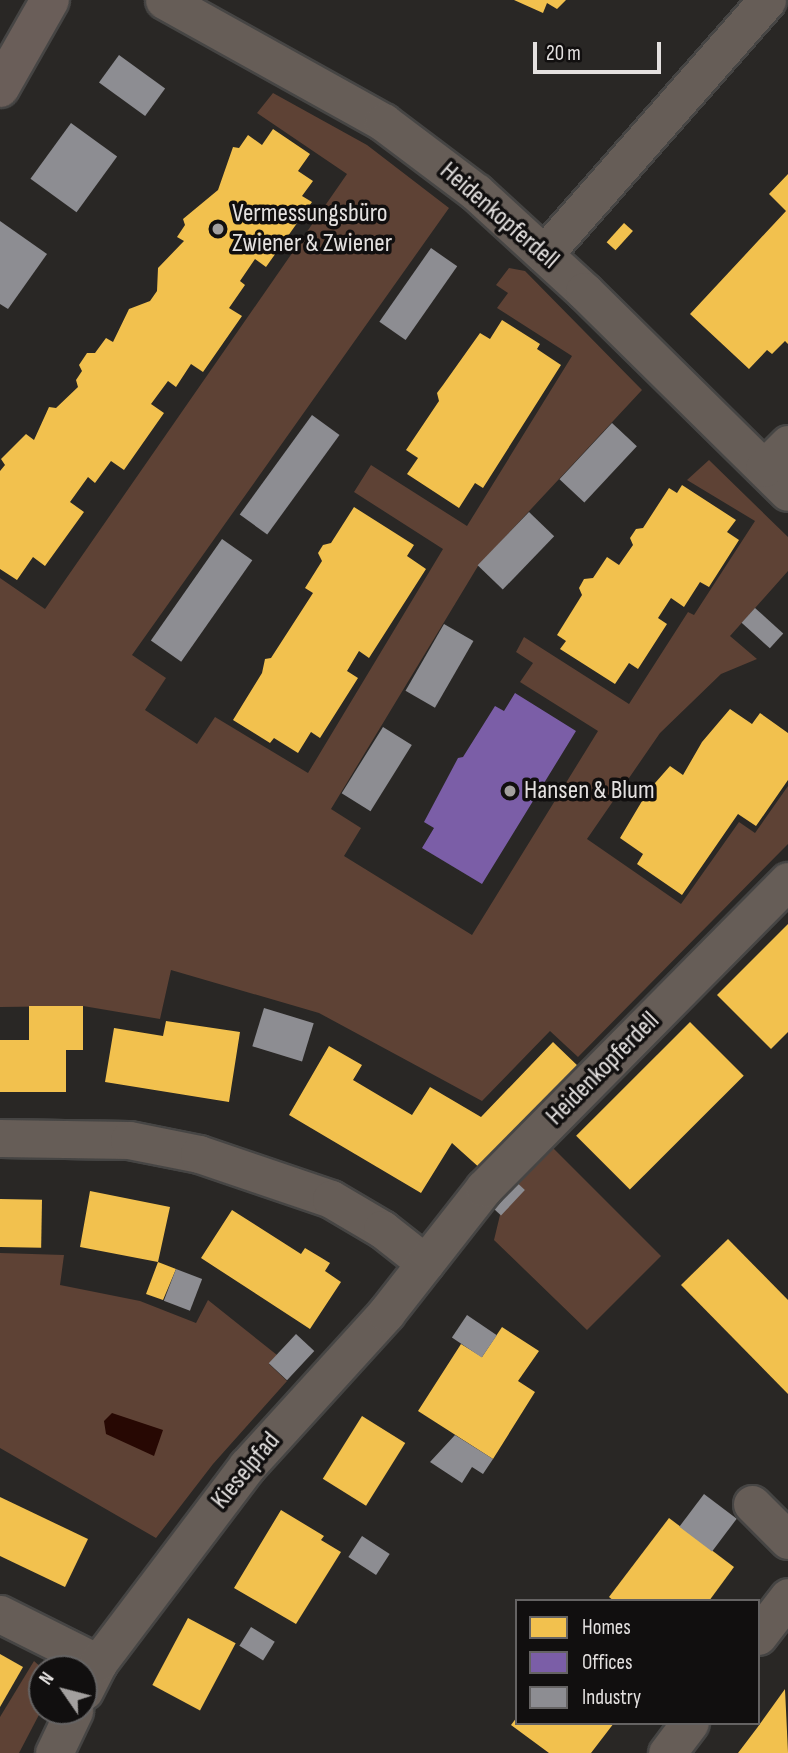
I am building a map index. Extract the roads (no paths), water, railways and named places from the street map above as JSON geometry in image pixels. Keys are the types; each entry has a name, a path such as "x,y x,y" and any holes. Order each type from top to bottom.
{"street":[{"path":"0,88 50,0"},
{"name":"Heidenkopferdell","path":"164,0 383,122 476,192 780,468"},
{"path":"544,254 767,0"},
{"name":"Heidenkopferdell","path":"425,1264 484,1188 788,881"},
{"path":"0,1138 129,1140 223,1161 331,1199 382,1229 425,1264"},
{"name":"Kieselpfad","path":"98,1668 247,1466 425,1264"},
{"path":"752,1504 788,1540"},
{"path":"760,1633 788,1597"},
{"path":"0,1614 59,1655"},
{"path":"54,1753 67,1725"},
{"path":"667,1753 688,1725"}],"place":[{"name":"Vermessungsbüro Zwiener & Zwiener","path":"218,229"},
{"name":"Hansen & Blum","path":"510,791"}]}
